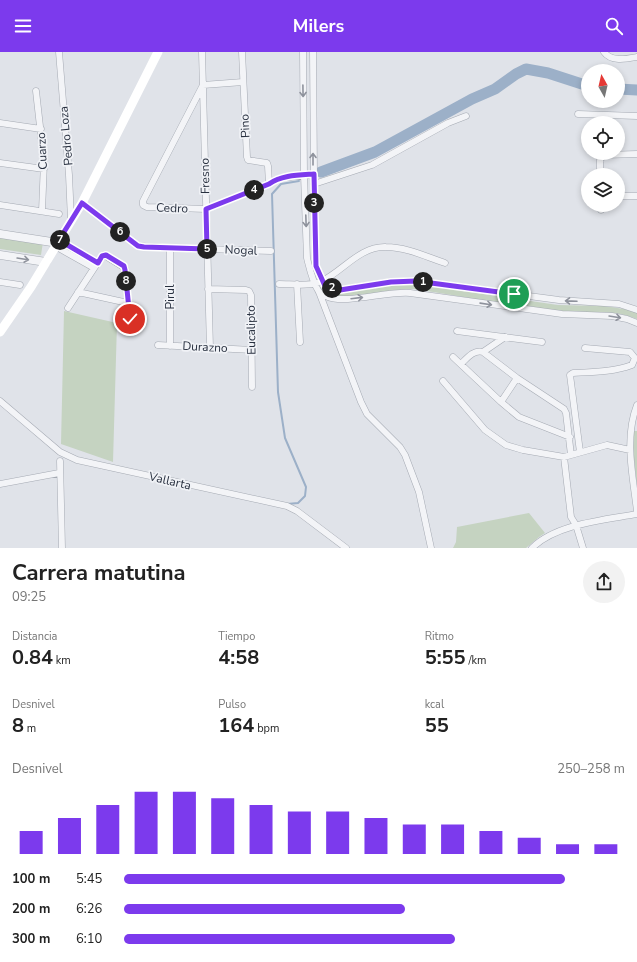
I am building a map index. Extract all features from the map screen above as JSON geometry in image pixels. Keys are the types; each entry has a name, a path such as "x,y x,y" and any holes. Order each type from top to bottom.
{"main road":[{"path":"0,332 31,287 82,203 158,52"}],"street":[{"name":"Pedro Loza","path":"59,52 69,175 71,220"},
{"name":"Fresno","path":"202,52 210,348"},
{"name":"Pino","path":"242,52 247,157 248,160 267,163 269,184"},
{"path":"303,52 304,175 308,258 314,284 319,292 367,414 400,447 404,455 419,492 431,548"},
{"path":"313,52 316,266 325,286 340,290 391,282 416,281 558,300 619,304 637,310"},
{"path":"604,52 606,56 612,58 620,59 637,57"},
{"path":"203,85 243,82"},
{"name":"Cedro","path":"203,85 143,201 143,205 147,207 206,209 281,178 314,174"},
{"name":"Cuarzo","path":"36,91 44,169 42,211"},
{"path":"578,114 637,116"},
{"path":"314,184 372,165 448,123 466,116"},
{"path":"0,123 41,129"},
{"path":"600,168 600,160 604,155 637,154"},
{"path":"0,163 44,169"},
{"path":"625,196 637,196"},
{"name":"Nogal","path":"82,203 138,246 272,251"},
{"path":"0,205 59,214"},
{"path":"0,234 57,243 98,263"},
{"path":"57,243 94,268"},
{"path":"279,284 314,284 322,281 362,254 376,248 386,247 412,252 445,263"},
{"name":"Pirul","path":"170,248 170,346"},
{"path":"0,255 46,262"},
{"path":"68,308 102,256 106,255 124,266 130,319"},
{"path":"0,283 20,285"},
{"path":"297,284 300,342"},
{"name":"Eucalipto","path":"208,289 246,290 249,291 251,295 252,387"},
{"path":"78,292 128,303"},
{"path":"319,292 328,298 341,299 393,293 410,293 562,314 612,316 628,319 637,323"},
{"path":"457,331 542,342"},
{"path":"483,352 505,337"},
{"name":"Durazno","path":"158,345 252,350"},
{"path":"580,452 570,375 573,373 597,372 627,367 632,365 635,358 630,352 584,348"},
{"path":"461,364 479,350 517,378 564,409 570,437 571,455"},
{"path":"453,357 519,417 570,437"},
{"path":"501,402 517,378"},
{"path":"443,381 485,430 506,445 523,450 564,457 607,445 630,450"},
{"name":"Vallarta","path":"0,401 60,452 77,460 287,506 297,511 346,548"},
{"path":"532,548 539,540 576,525 637,513 630,450 637,405"},
{"path":"564,457 571,517 576,525 584,548"},
{"path":"60,461 59,473 62,548"},
{"path":"0,484 59,473"}],"green space":[{"path":"0,236 43,242 41,255 0,249"},
{"path":"392,284 415,284 558,305 605,306 636,311 637,319 608,312 566,312 538,309 414,289 394,290 340,298 322,293 321,287 340,293"},
{"path":"64,311 117,323 113,462 61,444"},
{"path":"633,431 637,431 637,487 633,450"},
{"path":"529,513 545,533 526,548 453,548 456,542 457,527"}],"waterway":[{"path":"321,172 375,152 472,99 495,89 516,74 526,69 548,73 581,84"},
{"path":"625,89 637,90"},
{"path":"287,504 298,503 305,496 306,487 285,438 278,392 272,194 281,184 299,181"}],"route":[{"path":"130,319 124,266 106,255 102,256 98,263 59,240 82,203 138,246 207,249 206,209 281,178 314,174 316,266 325,286 340,290 391,282 416,281 514,294"}]}
